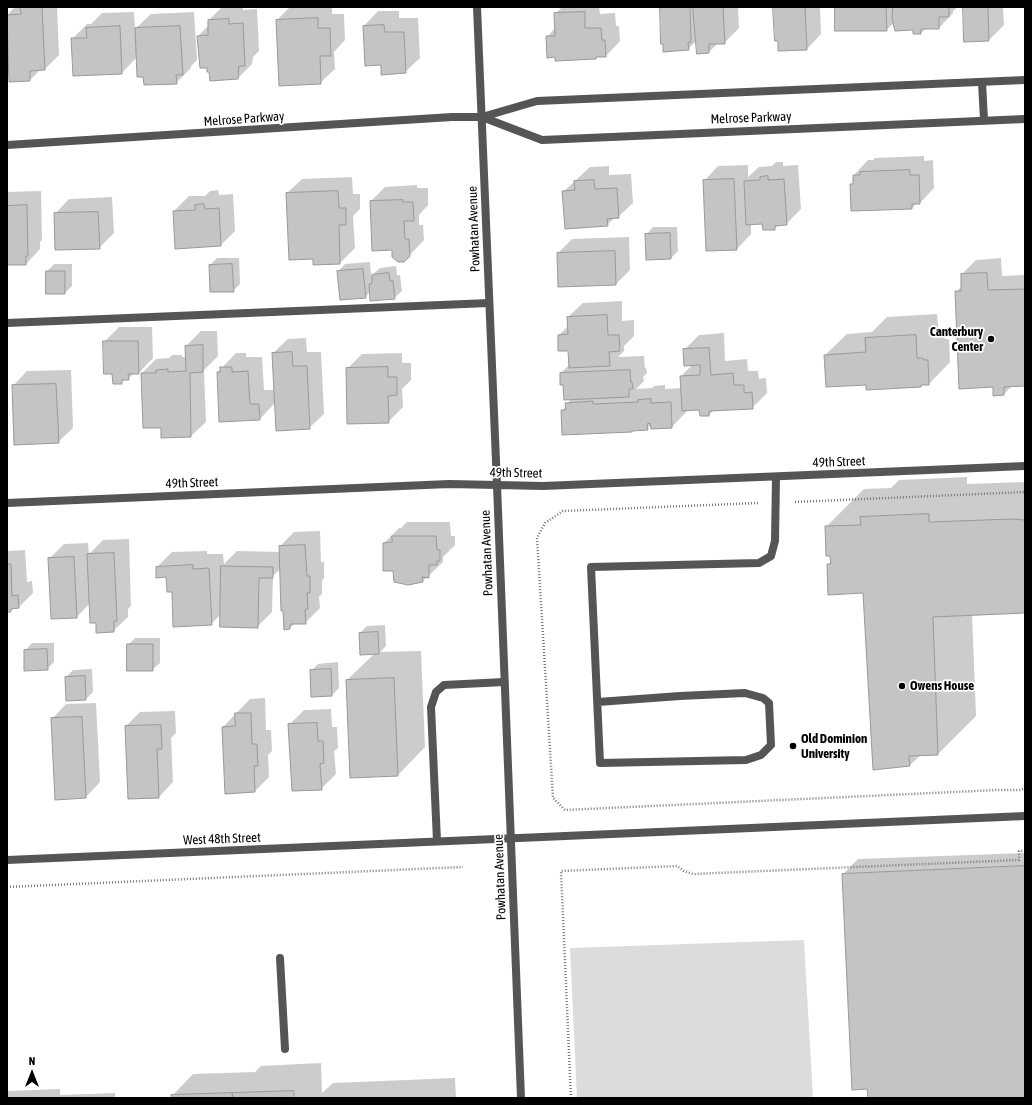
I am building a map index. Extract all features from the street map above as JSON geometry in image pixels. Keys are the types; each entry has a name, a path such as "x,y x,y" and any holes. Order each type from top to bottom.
{"street":[{"name":"Powhatan Avenue","path":"477,7 521,1098"},
{"name":"Melrose Parkway","path":"7,145 452,117 482,117 537,101 1025,80"},
{"path":"982,82 984,120"},
{"name":"Melrose Parkway","path":"482,117 542,140 1025,118"},
{"path":"7,323 489,303"},
{"name":"49th Street","path":"7,503 449,484 543,486 1025,466"},
{"path":"598,702 745,693 763,698 769,704 771,745 761,755 746,760 600,763 591,567 759,563 772,556 775,541 776,477"},
{"path":"437,841 431,707 436,692 444,685 504,682"},
{"name":"West 48th Street","path":"7,860 1024,815"},
{"path":"280,958 285,1049"}],"path":[{"path":"1025,492 563,511 545,523 537,538 553,798 565,810 1021,790 1025,788"},
{"path":"571,1098 561,871 676,866 693,874 1019,860 1019,851 1025,851"},
{"path":"7,887 463,867"}],"shaded area":[{"path":"804,940 813,1098 577,1098 570,948"}],"building":[{"path":"20,7 42,7 45,70 30,71 30,81 9,82 7,15 21,14"},
{"path":"660,7 690,7 691,42 688,43 689,50 663,52 663,44 661,44"},
{"path":"693,7 723,7 725,44 709,44 709,53 697,54"},
{"path":"773,7 805,7 807,50 778,51 778,41 775,41"},
{"path":"835,7 886,7 887,31 835,31"},
{"path":"893,7 949,7 949,17 939,17 939,29 921,29 921,34 913,34 913,30 895,31 892,19"},
{"path":"963,7 988,7 989,41 964,42"},
{"path":"585,12 585,28 601,28 602,40 605,40 606,57 596,57 596,59 555,61 555,57 547,58 546,36 555,36 554,13"},
{"path":"318,18 318,28 330,28 331,56 320,56 321,84 279,86 276,20"},
{"path":"229,19 229,24 243,23 245,66 239,66 238,79 210,81 207,68 200,68 197,36 208,35 208,20"},
{"path":"384,25 385,32 404,32 406,73 381,75 381,65 365,66 363,26"},
{"path":"120,26 122,74 73,76 71,38 87,38 86,28"},
{"path":"180,26 183,75 176,75 177,84 144,85 143,77 137,77 135,28"},
{"path":"910,170 910,175 919,175 920,204 912,204 912,209 851,211 850,184 853,184 853,175 860,175 860,172"},
{"path":"768,176 768,180 784,179 787,225 775,226 775,230 763,230 762,224 746,225 744,181 760,180 760,177"},
{"path":"734,179 737,250 706,251 703,180"},
{"path":"594,180 595,189 617,188 619,218 607,219 608,226 565,229 562,191 575,190 574,181"},
{"path":"338,191 339,208 346,208 346,225 339,225 340,264 313,265 313,259 289,260 286,193"},
{"path":"403,200 403,202 413,202 414,221 404,221 405,239 409,239 410,256 404,262 398,262 392,257 392,250 372,251 370,201"},
{"path":"204,204 205,209 219,208 221,246 175,249 173,211 195,210 195,205"},
{"path":"27,205 28,256 26,256 26,265 7,265 7,206"},
{"path":"98,212 100,249 55,250 54,213"},
{"path":"670,233 671,259 646,260 645,234"},
{"path":"615,251 616,285 558,287 557,253"},
{"path":"232,264 234,292 210,292 209,265"},
{"path":"363,269 366,298 340,300 337,271"},
{"path":"46,271 65,271 65,294 46,294"},
{"path":"389,273 390,281 393,281 395,299 370,301 369,284 372,283 372,275"},
{"name":"Canterbury Center","path":"987,273 988,290 1025,289 1025,386 1004,387 1004,395 993,396 993,387 959,389 955,291 961,291 961,274"},
{"path":"607,315 608,335 619,335 620,351 609,352 610,366 569,368 568,351 558,351 558,335 568,334 567,317"},
{"path":"916,335 917,358 928,360 929,385 921,385 921,387 866,390 866,385 826,387 824,355 866,352 865,338"},
{"path":"103,341 138,341 139,374 128,374 129,380 122,380 122,384 113,384 112,374 104,374"},
{"path":"203,345 203,372 190,373 191,437 161,438 161,428 143,428 141,373 156,373 156,370 168,369 168,372 186,371 185,346"},
{"path":"709,348 711,375 733,373 734,385 744,385 744,393 752,392 753,409 709,411 709,416 700,416 699,410 682,411 680,376 700,375 700,365 684,366 683,349"},
{"path":"292,352 293,366 307,366 310,429 276,431 272,353"},
{"path":"220,367 232,367 232,372 248,371 250,404 259,404 260,420 219,422 217,372 220,372"},
{"path":"388,367 388,377 397,377 397,395 388,396 389,423 347,424 346,368"},
{"path":"630,370 633,389 629,389 629,397 564,400 563,385 560,385 560,373"},
{"path":"56,384 59,443 14,445 12,385"},
{"path":"651,399 651,403 671,402 672,428 651,429 650,423 647,424 648,430 562,435 561,410 566,410 565,403 593,401 593,404 638,402 638,400"},
{"name":"Owens House","path":"929,514 929,522 1012,519 1025,520 1025,613 933,617 938,755 909,756 910,766 873,770 863,593 828,595 827,564 831,564 830,556 826,556 825,526 861,525 860,517"},
{"path":"392,536 436,536 437,550 440,550 440,561 437,561 437,565 429,565 429,578 422,577 423,582 408,585 394,582 393,571 383,571 383,543 392,542"},
{"path":"305,545 307,576 310,576 310,593 307,593 308,609 305,610 306,624 290,624 290,629 284,630 283,611 281,611 279,546"},
{"path":"114,553 117,621 114,621 114,632 96,633 96,623 90,623 87,554"},
{"path":"74,557 77,618 51,619 48,558"},
{"path":"7,564 11,564 12,596 18,595 19,608 11,609 11,612 7,612"},
{"path":"193,565 193,569 209,568 212,625 173,627 172,592 167,592 166,577 156,578 156,567"},
{"path":"221,566 273,567 273,578 259,578 258,628 220,627"},
{"path":"378,632 379,654 360,655 359,633"},
{"path":"127,644 153,644 153,671 127,671"},
{"path":"47,649 48,670 24,671 24,650"},
{"path":"331,669 332,696 311,697 310,670"},
{"path":"85,676 86,700 66,701 65,677"},
{"path":"394,678 398,776 350,778 346,680"},
{"path":"235,713 251,713 252,744 257,744 258,766 254,766 255,792 225,794 222,727 235,726"},
{"path":"82,717 86,798 55,800 51,718"},
{"path":"317,723 318,741 323,741 324,763 320,764 322,790 292,791 288,724"},
{"path":"161,725 162,749 157,749 159,798 128,799 125,726"},
{"path":"1025,866 1025,1098 868,1098 867,1089 852,1090 842,874"},
{"path":"294,1091 294,1098 233,1098 232,1093"},
{"path":"232,1093 233,1098 171,1098 171,1095"}],"place":[{"name":"Canterbury Center","path":"991,339"},
{"name":"Owens House","path":"902,686"},
{"name":"Old Dominion University","path":"793,746"}]}
